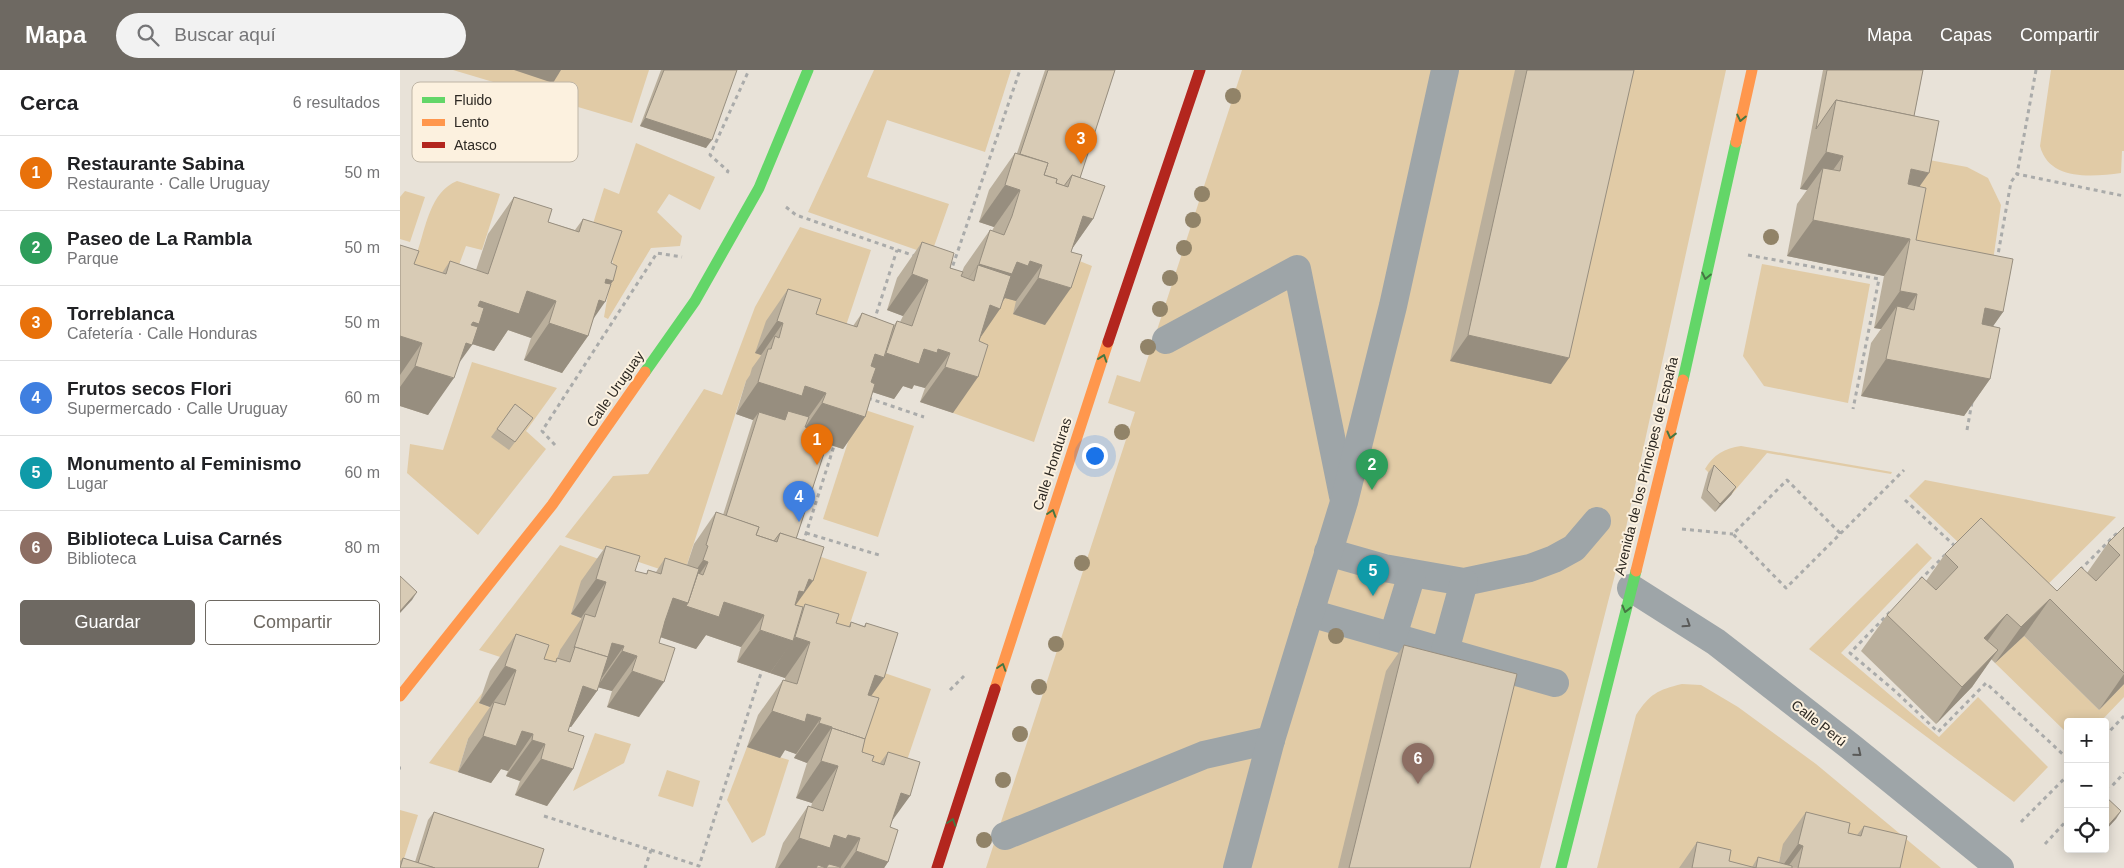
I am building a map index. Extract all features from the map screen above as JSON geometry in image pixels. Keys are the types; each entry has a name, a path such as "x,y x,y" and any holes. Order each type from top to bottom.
{"street":[{"name":"Calle Uruguay","path":"400,696 552,505 695,301 759,188 808,70"},
{"name":"Calle Honduras","path":"937,868 1088,402 1200,70"},
{"path":"1237,868 1271,740 1344,502 1394,306 1444,70"},
{"name":"Avenida de los Príncipes de España","path":"1561,868 1674,421 1752,70"},
{"path":"1166,340 1297,269 1344,502"},
{"path":"1328,552 1412,574 1464,582 1530,568 1554,559 1574,548 1597,521"},
{"path":"1393,636 1412,574"},
{"path":"1445,651 1464,582"},
{"name":"Calle Perú","path":"1631,588 1716,642 1851,747 2000,868"},
{"path":"1310,614 1555,683"},
{"path":"1005,836 1204,755 1271,740"}],"path":[{"path":"724,180 728,171 710,155 749,70"},
{"path":"943,265 952,268 1020,70"},
{"path":"1996,268 2012,182 2017,174 2036,70"},
{"path":"2017,174 2124,196"},
{"path":"796,215 924,259"},
{"path":"556,447 542,431 657,252 682,257 687,249"},
{"path":"873,326 897,250"},
{"path":"1748,255 1879,279 1853,409"},
{"path":"1967,430 1974,392"},
{"path":"860,396 924,417"},
{"path":"800,550 834,446"},
{"path":"1682,529 1733,534 1786,588 1904,470"},
{"path":"1733,534 1787,480 1840,533"},
{"path":"1905,500 1961,552"},
{"path":"806,533 879,555"},
{"path":"2077,573 2116,534 2124,542"},
{"path":"1919,581 1954,546"},
{"path":"1892,610 1850,653 1895,691 1938,732 1986,683 2064,755"},
{"path":"544,816 700,866 762,670"},
{"path":"2109,732 2124,716"},
{"path":"2109,786 2112,786 2124,773"},
{"path":"2020,822 2064,779"},
{"path":"2045,844 2064,823"},
{"path":"645,868 651,850"}],"shaded area":[{"path":"453,70 649,70 632,123 578,107 578,82 494,82"},
{"path":"874,70 1011,70 985,152 887,120 867,177 949,204 931,255 808,212"},
{"path":"1242,70 1726,70 1620,555 1540,868 986,868 1135,412 1108,403 1117,375 1140,382"},
{"path":"2051,70 2124,70 2124,151 2122,151 2121,173 2073,174 2052,166 2045,157 2040,146"},
{"path":"636,143 715,177 700,210 669,194 657,212 682,236 680,246 651,248 608,319 604,317 613,265 612,258 587,243 604,188 619,194"},
{"path":"1913,157 1967,167 1988,178 2001,205 1988,296 1890,277"},
{"path":"457,181 500,194 482,250 466,246 459,265 428,294 400,248 417,253 426,222 435,202 448,186"},
{"path":"405,191 425,197 410,242 400,239 400,197"},
{"path":"800,227 871,250 835,359 761,355 756,370 746,381 683,577 565,537 613,476 648,474 704,389 722,395 755,307"},
{"path":"1067,256 1092,266 1034,442 953,413 963,381 954,377 1004,298"},
{"path":"1762,264 1870,284 1848,403 1764,386 1743,356"},
{"path":"472,362 557,388 526,431 546,449 478,535 407,473 410,444 443,450"},
{"path":"859,408 914,426 878,537 823,519"},
{"path":"1741,446 1892,472 1891,474 1767,453 1731,495 1705,469 1720,453 1730,448"},
{"path":"1925,480 2116,517 2026,606 1909,496"},
{"path":"1917,543 1932,558 1841,653 1939,737 1978,697 2048,767 2014,802 1809,649"},
{"path":"560,545 679,588 571,614 581,618 570,653 560,650 552,674 479,650"},
{"path":"809,553 867,572 843,645 786,627"},
{"path":"2024,636 2099,710 2124,684 2124,697 2104,718 2064,718 2064,730 1995,663"},
{"path":"873,669 931,689 894,799 840,776"},
{"path":"1682,684 1701,685 1738,707 1816,764 1941,868 1883,868 1784,844 1777,868 1597,868 1636,715 1655,694 1666,688"},
{"path":"483,692 479,703 490,707 479,742 468,739 458,772 429,763"},
{"path":"595,733 631,744 624,763 573,791"},
{"path":"747,747 789,760 765,835 752,843 727,800"},
{"path":"667,770 700,781 693,807 658,796"},
{"path":"400,810 418,815 402,865 400,864"}],"building":[{"path":"664,70 737,70 712,140 645,118"},
{"path":"1048,70 1115,70 1080,178 1072,175 1064,186 1056,183 1057,179 1044,175 1048,163 1020,154"},
{"path":"1527,70 1634,70 1569,358 1468,335"},
{"path":"1827,70 1923,70 1914,116 1836,100 1816,129"},
{"path":"1836,100 1939,121 1929,173 1911,169 1908,184 1926,188 1916,240 2013,259 2003,312 1985,308 1982,324 2000,328 1990,379 1886,359 1897,306 1914,310 1917,294 1900,291 1910,239 1813,220 1823,168 1840,171 1843,156 1826,152"},
{"path":"1015,153 1048,163 1044,175 1057,179 1056,183 1068,187 1072,175 1105,186 1093,219 1083,216 1071,252 1082,255 1071,288 1038,278 1042,265 1030,261 1028,266 1017,262 1012,274 979,264 990,230 1004,235 1012,216 1020,190 1005,185"},
{"path":"514,197 552,209 548,222 579,232 583,219 622,231 611,263 617,266 613,281 606,279 605,283 611,284 605,302 599,300 588,336 549,323 556,301 527,291 519,314 480,301 478,306 484,308 479,324 473,322 471,325 478,327 472,345 466,343 454,378 415,366 422,343 400,336 400,245 419,251 414,264 446,274 450,261 488,274"},
{"path":"922,242 954,253 950,268 963,272 961,276 974,281 978,265 1011,276 1000,309 990,305 979,341 988,345 978,377 945,367 950,353 938,349 937,353 924,349 919,364 886,353 897,321 912,326 928,280 912,274"},
{"path":"788,289 821,299 816,314 857,327 862,313 894,325 884,357 875,354 871,366 876,368 871,382 875,384 865,417 822,403 826,393 805,386 802,396 758,382 768,349 771,349 775,336 779,338 783,323 777,321"},
{"path":"515,404 533,418 515,442 497,429"},
{"path":"788,411 809,417 805,427 830,435 796,539 780,533 774,541 756,535 759,527 726,516 759,412 785,420"},
{"path":"1714,465 1736,487 1720,504 1707,490"},
{"path":"716,512 759,527 756,535 777,542 780,533 824,547 813,581 809,579 804,592 799,591 795,605 803,607 793,641 760,630 764,615 724,602 719,617 686,606 698,573 703,575 708,562 703,560"},
{"path":"1981,518 2057,591 2081,567 2096,581 2120,555 2108,543 2124,527 2124,673 2050,599 2021,627 2007,614 1984,638 1998,650 1962,687 1887,615 1922,577 1936,590 1958,567 1945,554"},
{"path":"606,546 640,556 635,571 647,574 648,570 661,574 665,558 699,569 688,603 673,598 665,621 659,643 675,648 664,682 632,671 637,656 622,651 624,646 612,643 608,657 574,648 585,614 595,617 606,582 596,579"},
{"path":"400,576 417,592 400,611"},
{"path":"805,604 839,614 836,623 850,627 851,622 865,627 866,623 898,633 884,678 875,675 868,695 879,698 865,739 831,729 832,727 819,723 821,718 807,714 805,722 772,711 783,680 797,684 810,642 795,637"},
{"path":"516,634 549,645 544,659 556,662 557,658 570,662 575,647 608,657 597,691 583,686 568,731 584,736 573,769 541,759 545,744 532,740 533,734 522,731 516,746 483,736 494,702 505,705 516,670 505,666"},
{"path":"1404,645 1517,674 1470,868 1349,868"},
{"path":"832,728 865,739 862,752 874,756 872,761 884,765 888,752 920,762 910,796 901,793 890,827 898,830 888,862 856,851 860,838 848,835 846,839 834,835 830,848 799,838 808,806 823,811 838,766 821,761"},
{"path":"2109,800 2121,811 2109,824"},
{"path":"434,812 544,849 538,868 435,868 418,863"},
{"path":"1806,812 1850,823 1848,833 1861,836 1864,826 1907,836 1900,868 1798,868 1803,846 1798,844"},
{"path":"1697,842 1731,850 1729,861 1756,868 1692,868"},
{"path":"1758,857 1792,866 1792,868 1756,868"},
{"path":"403,858 435,868 400,868"},
{"path":"829,864 840,867 840,868 826,868"}],"traffic: fast":[{"path":"645,372 695,301 759,188 808,70"},
{"path":"1683,380 1736,142"},
{"path":"1561,868 1636,571"}],"traffic: slow":[{"path":"1736,142 1752,70"},
{"path":"995,689 1108,342"},
{"path":"400,696 552,505 645,372"},
{"path":"1636,571 1683,380"}],"traffic: jam":[{"path":"1108,342 1200,70"},
{"path":"937,868 995,689"}],"place":[{"name":"Torreblanca","path":"1081,164"},
{"name":"Restaurante Sabina","path":"817,465"},
{"name":"Paseo de La Rambla","path":"1372,490"},
{"name":"Frutos secos Flori","path":"799,522"},
{"name":"Monumento al Feminismo","path":"1373,596"},
{"name":"Biblioteca Luisa Carnés","path":"1418,784"}]}
